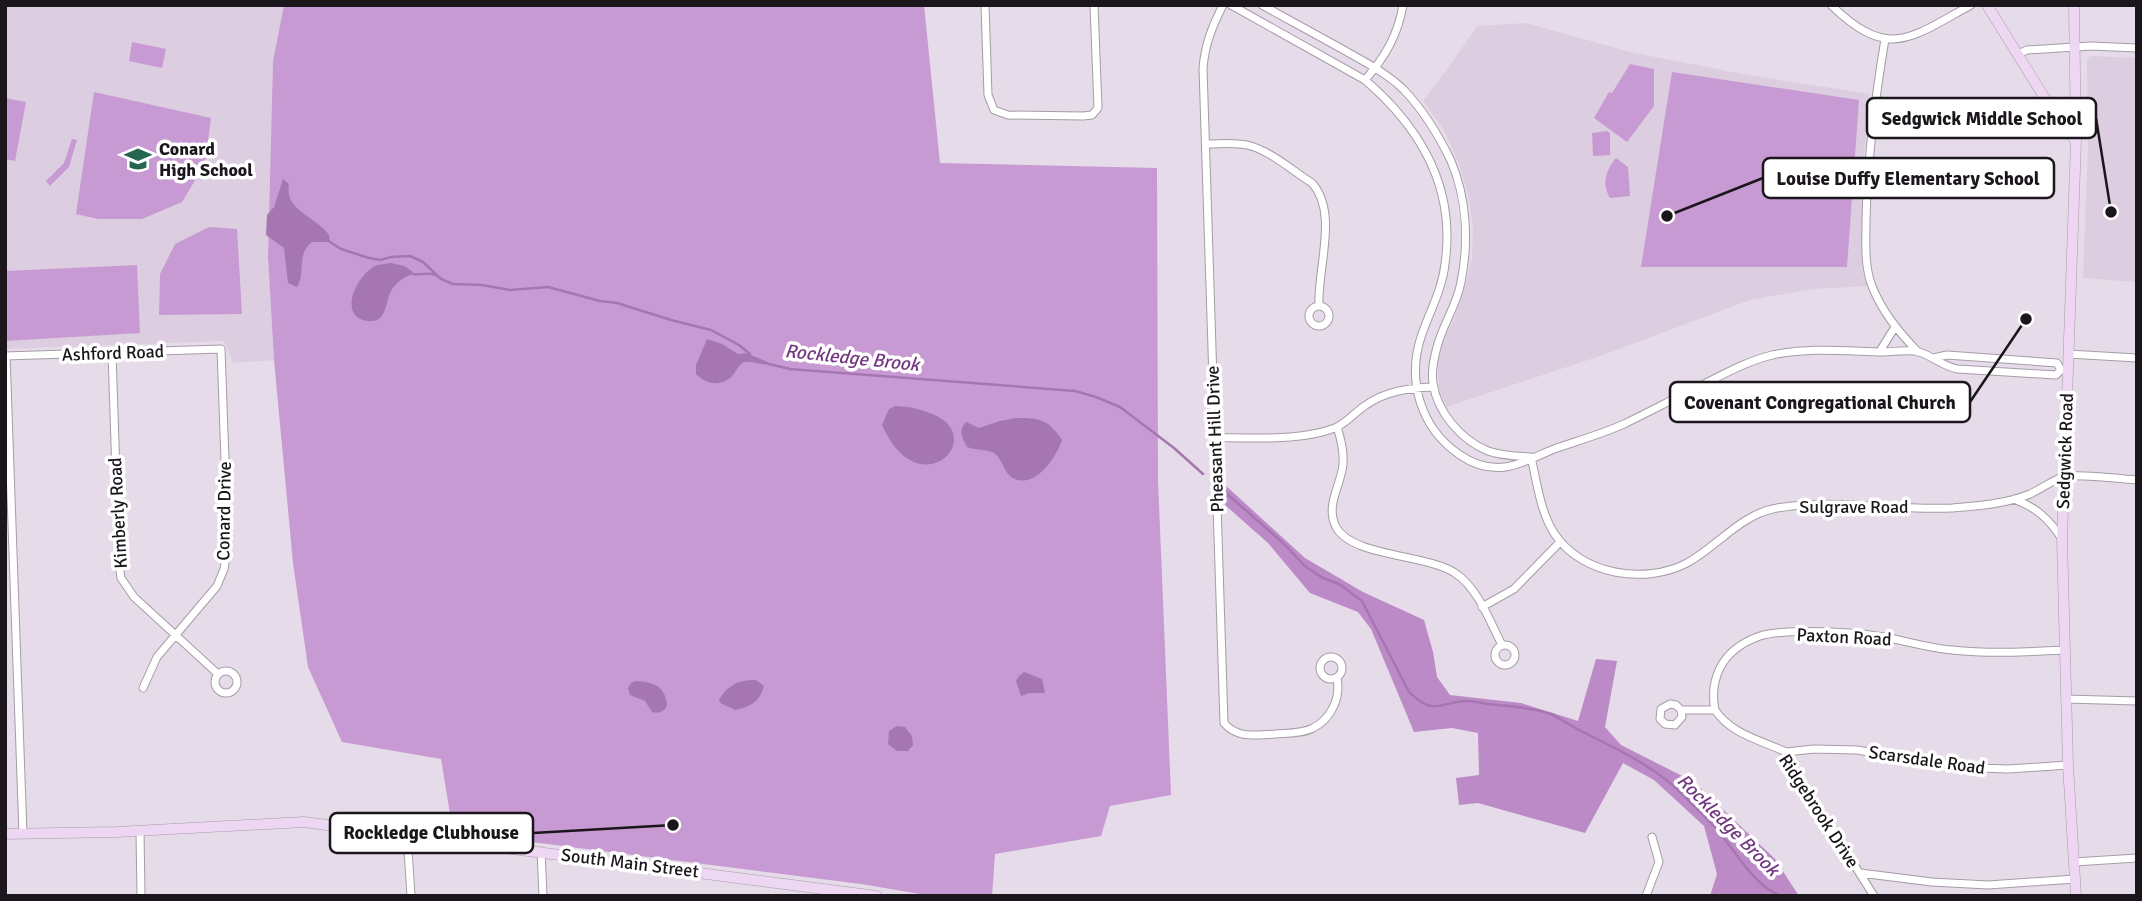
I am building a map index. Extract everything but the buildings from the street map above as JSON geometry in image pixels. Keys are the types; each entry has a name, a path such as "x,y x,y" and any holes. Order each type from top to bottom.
{"main road":[{"path":"1987,5 2062,126 2076,141"},
{"name":"Sedgwick Road","path":"2074,5 2076,141 2068,354 2064,370 2062,539 2068,765 2076,896"},
{"name":"South Main Street","path":"5,834 140,831 304,821 877,896"}],"street":[{"path":"985,5 988,95 994,110 1008,115 1083,116 1092,115 1098,108 1094,5"},
{"name":"Pheasant Hill Drive","path":"1223,5 1210,31 1203,68 1224,723 1237,734 1248,736 1312,729 1326,719 1334,707 1339,688 1337,678"},
{"path":"1231,5 1366,80 1415,132 1427,152 1438,176 1447,234 1445,265 1435,305 1422,332 1416,353 1416,387 1421,406 1436,432 1464,458 1482,465 1513,466 1620,425 1745,364 1770,356 1817,349 1918,352 1958,369 2056,375 2064,370 2057,363 1947,355 1933,358"},
{"path":"1262,5 1376,68 1402,88 1417,104 1432,127 1450,161 1463,205 1466,235 1461,285 1454,309 1438,343 1433,387 1444,412 1471,442 1499,454 1531,457"},
{"path":"1366,80 1392,45 1403,5"},
{"path":"1831,5 1862,30 1885,39 1897,40 1913,37 1971,5"},
{"path":"1885,39 1868,162 1868,270 1872,287 1895,327 1918,352"},
{"path":"2018,54 2027,50 2075,47 2137,48"},
{"path":"1207,144 1251,146 1312,183 1318,190 1325,206 1326,220 1319,306"},
{"path":"1880,352 1895,327"},
{"name":"Ashford Road","path":"6,356 221,349"},
{"name":"Conard Drive","path":"143,688 157,657 217,586 224,569 228,544 221,349"},
{"name":"Kimberly Road","path":"112,353 120,571 125,585 134,597 218,674"},
{"path":"2068,354 2137,358"},
{"path":"6,356 23,834"},
{"path":"1215,438 1301,437 1337,427 1380,397 1416,387 1433,387"},
{"path":"1337,427 1343,449 1343,463 1333,498 1332,514 1341,534 1360,545 1450,570 1466,582 1502,645"},
{"name":"Sulgrave Road","path":"1531,457 1546,517 1560,542 1583,560 1602,569 1646,574 1688,562 1737,525 1773,508 1812,503 1949,508 2013,499 2064,476"},
{"path":"2064,476 2137,480"},
{"path":"2013,499 2044,514 2062,539"},
{"path":"1482,607 1514,589 1560,542"},
{"name":"Paxton Road","path":"1715,710 1712,696 1715,678 1726,657 1743,643 1763,635 1831,632 1880,636 1950,650 2000,653 2065,650"},
{"path":"2066,699 2137,701"},
{"path":"1681,710 1715,710"},
{"name":"Ridgebrook Drive","path":"1715,710 1734,730 1786,751 1798,776 1874,896"},
{"name":"Scarsdale Road","path":"1786,751 1857,750 1920,761 1998,769 2068,765"},
{"path":"140,831 141,896"},
{"path":"407,834 411,896"},
{"path":"1646,896 1659,862 1652,836"},
{"path":"541,851 544,896"},
{"path":"2074,862 2136,858"},
{"path":"1860,873 1987,886 2075,879"}],"shaded area":[{"name":"Conard High School","path":"5,5 284,5 273,61 268,257 274,360 233,363 224,341 5,349"},
{"path":"284,5 924,5 940,163 1157,168 1158,480 1171,795 1110,806 1101,836 995,854 992,896 932,896 861,884 453,832 441,759 342,742 308,667 293,563 274,360 268,257 273,61"},
{"path":"1526,23 1634,53 1754,76 1870,94 1863,164 1862,269 1867,286 1814,289 1750,300 1603,355 1446,407 1439,388 1438,362 1467,280 1472,259 1473,225 1459,164 1444,130 1423,101 1477,26"},
{"path":"132,42 166,49 162,68 129,61"},
{"path":"2091,56 2137,58 2137,282 2083,278 2088,146 2087,59"},
{"path":"1630,64 1654,69 1654,106 1627,142 1594,118"},
{"path":"1672,72 1859,100 1847,267 1641,267"},
{"path":"94,92 211,118 205,164 182,202 142,219 98,219 76,214"},
{"path":"5,98 26,102 15,161 5,159"},
{"path":"1592,133 1610,133 1610,155 1593,156"},
{"path":"72,139 77,140 69,167 50,186 46,181 64,163"},
{"path":"1616,158 1628,167 1630,196 1610,198 1607,193 1606,177"},
{"path":"283,179 289,184 291,201 323,228 329,235 330,242 312,242 307,247 297,287 288,283 284,248 266,235 267,215 274,207"},
{"path":"209,227 237,229 242,314 159,315 160,274 175,244"},
{"path":"391,263 404,266 413,274 393,288 382,316 374,321 358,318 353,312 352,304 357,286 375,266"},
{"path":"137,265 140,333 5,341 5,271"},
{"path":"707,339 738,354 747,353 769,364 745,362 727,380 708,382 696,374 696,365"},
{"path":"895,406 927,412 946,422 954,435 952,448 944,459 931,464 914,462 898,450 882,425 889,409"},
{"path":"1016,418 1043,421 1062,440 1042,472 1027,480 1010,476 994,453 967,447 962,434 966,422 979,428"},
{"path":"1225,485 1305,558 1363,592 1424,620 1437,677 1450,695 1521,703 1578,721 1596,659 1617,661 1605,727 1621,745 1694,782 1775,859 1799,896 1710,896 1717,874 1704,826 1654,780 1623,763 1585,833 1478,803 1459,805 1456,778 1479,775 1478,733 1452,728 1414,732 1371,629 1358,612 1310,593 1268,543 1225,505"},
{"path":"1024,672 1042,679 1045,693 1021,696 1016,681"},
{"path":"756,680 764,686 760,696 750,705 735,710 720,703 722,695 734,684"},
{"path":"636,681 658,686 666,699 665,709 659,713 652,712 645,701 630,695 628,688"},
{"path":"897,726 905,727 912,736 913,745 908,751 897,751 888,744 889,731"}],"waterway":[{"name":"Rockledge Brook","path":"330,242 341,249 380,260 410,256 423,262 441,279 453,284 510,290 548,287 617,303 711,330 750,354"},
{"path":"413,274 436,275"},
{"name":"Rockledge Brook","path":"755,358 790,369 1075,391 1120,407 1203,474"},
{"name":"Rockledge Brook","path":"1226,493 1306,567 1339,584 1362,601 1409,692 1418,700 1431,706 1470,701 1543,712 1624,753 1675,787 1715,828 1754,877 1781,896"}],"place":[{"name":"Conard High School","path":"138,159"},
{"name":"Sedgwick Middle School","path":"2111,212"},
{"name":"Louise Duffy Elementary School","path":"1667,216"},
{"name":"Covenant Congregational Church","path":"2026,319"},
{"name":"Rockledge Clubhouse","path":"673,825"}]}
